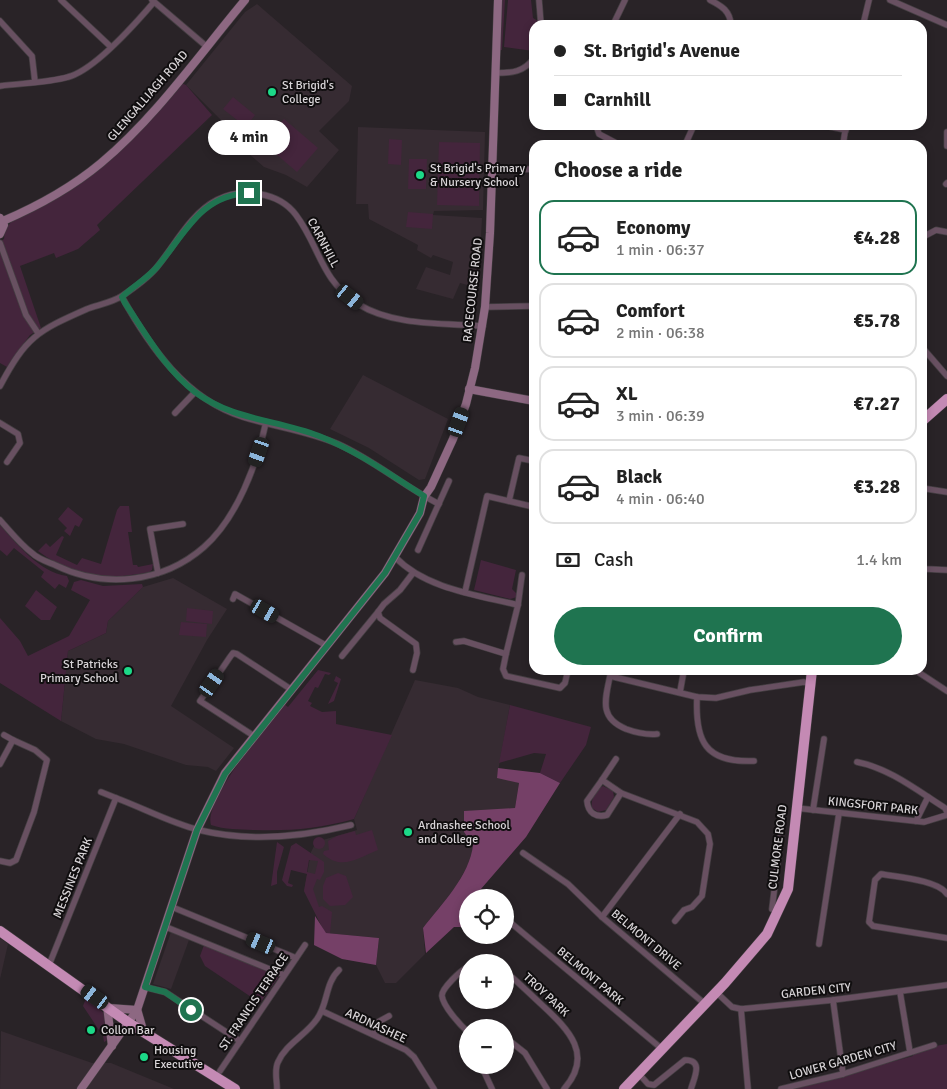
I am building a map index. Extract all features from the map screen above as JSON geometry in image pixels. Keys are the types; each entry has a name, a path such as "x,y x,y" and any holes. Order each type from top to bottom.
{"highway":[{"path":"927,417 947,399"},
{"name":"CULMORE ROAD","path":"624,1089 716,992 773,925 788,889 811,675"},
{"path":"0,931 129,1022 235,1089"}],"main road":[{"name":"GLENGALLIAGH ROAD","path":"0,234 3,228 1,220 60,193 101,163 130,136 245,0"},
{"name":"RACECOURSE ROAD","path":"80,1089 137,1010 197,830 225,774 371,591 395,557 420,513 424,496 432,487 453,439 469,389 483,326 485,307 498,0"},
{"path":"469,389 529,400"},
{"path":"112,1046 108,1007 137,1010 143,1030"}],"street":[{"path":"61,0 111,47"},
{"path":"539,0 541,20"},
{"path":"615,20 625,0"},
{"path":"710,0 722,6 729,14 730,20"},
{"path":"864,20 869,0"},
{"path":"890,0 947,25"},
{"path":"0,86 74,75 92,64 111,47 153,1 206,46"},
{"path":"0,21 32,56 35,82"},
{"path":"496,73 521,71 529,65"},
{"path":"597,130 598,134 610,140"},
{"path":"947,132 947,146"},
{"path":"492,171 529,169"},
{"name":"CARNHILL","path":"0,386 24,345 38,333 63,320 122,297 157,267 191,222 208,206 227,196 249,193 270,197 292,210 330,277 358,304 393,318 483,326"},
{"path":"927,235 936,230 947,232"},
{"path":"0,243 26,315 38,333"},
{"path":"122,297 172,370 195,392 219,408 242,417 317,435 364,456 439,504"},
{"path":"485,307 529,306"},
{"path":"927,353 947,376"},
{"path":"175,413 195,392"},
{"path":"0,520 32,554 74,575 114,580 158,573 186,561 206,546 218,531 249,481 266,422"},
{"path":"0,423 18,434 20,443 7,462"},
{"path":"509,501 519,458 529,460"},
{"path":"418,550 449,481"},
{"path":"927,489 947,492"},
{"path":"465,592 486,496 529,506"},
{"path":"158,573 150,530 182,524"},
{"path":"395,557 413,573 465,592 518,605"},
{"path":"927,569 947,570"},
{"path":"342,656 384,604 400,590 413,573"},
{"path":"522,575 518,605 503,669 506,676 560,688 565,683 567,675"},
{"path":"233,599 236,594 327,646"},
{"path":"378,612 380,618 416,644 417,653 413,670"},
{"path":"456,642 464,641 506,654"},
{"path":"254,736 200,701 230,657 237,654 292,690"},
{"path":"680,692 683,675"},
{"path":"923,675 947,691"},
{"path":"657,734 646,735 634,732 617,725 611,720 605,702 610,676 698,697 716,698 750,690 804,682 810,684"},
{"path":"698,697 697,726 702,742 718,756 745,762 754,761"},
{"path":"0,861 10,863 16,860 34,812 47,764 43,756 4,736"},
{"path":"813,810 824,738"},
{"path":"0,764 13,740"},
{"path":"616,759 587,801 589,810 601,817 607,815 621,792"},
{"path":"858,762 882,770 945,808 947,814"},
{"path":"602,780 621,792 680,814 704,827 708,834 710,844 702,896 692,907 684,910 675,922"},
{"path":"101,792 197,830 237,836 317,834 351,825"},
{"name":"MESSINES PARK","path":"49,965 116,798"},
{"path":"916,821 928,798"},
{"name":"KINGSFORT PARK","path":"796,808 924,822 947,814"},
{"path":"819,944 839,813"},
{"path":"602,917 680,814"},
{"path":"772,909 782,825"},
{"name":"BELMONT DRIVE","path":"523,853 576,891 602,917 705,1004"},
{"path":"777,859 792,861"},
{"path":"947,894 944,890 935,886 881,874 875,880 869,922 873,926 947,938"},
{"path":"172,907 296,958"},
{"name":"BELMONT PARK","path":"514,926 662,1049"},
{"path":"166,927 284,975"},
{"name":"ST. FRANCIS TERRACE","path":"220,1070 305,945"},
{"path":"277,1089 277,1064 288,1049 308,1031 322,1012 333,976 339,970"},
{"path":"459,974 442,992 442,997 459,1022"},
{"name":"TROY PARK","path":"514,979 569,1031 578,1058 573,1078 564,1089"},
{"name":"GARDEN CITY","path":"741,1008 833,1000 947,985"},
{"path":"145,987 165,992 240,1041"},
{"path":"716,992 732,1007 741,1008 748,1089"},
{"name":"LOWER GARDEN CITY","path":"900,992 910,1052"},
{"path":"833,1000 843,1074"},
{"name":"ARDNASHEE","path":"322,1012 374,1033 406,1050 414,1057 434,1089"},
{"path":"374,1033 378,1022 389,1016"},
{"path":"514,1045 524,1053 546,1089"},
{"name":"LOWER GARDEN CITY","path":"781,1089 843,1074 934,1045"},
{"path":"639,1074 650,1087 684,1060 690,1060 695,1063 697,1068 691,1089"},
{"path":"485,1074 492,1089"}],"shaded area":[{"path":"502,0 505,0 502,50 500,50"},
{"path":"508,0 531,0 533,18 536,20 529,20 529,50 504,47"},
{"name":"St Brigid's College","path":"257,4 352,86 349,101 319,131 339,150 307,187 286,175 264,167 240,146 239,138 186,85 245,12"},
{"path":"181,83 186,85 212,115 97,225 100,230 78,249 56,258 54,253 20,266 41,328 30,335 7,367 0,363 0,242 4,239 5,230 11,222 46,204 129,140"},
{"path":"233,97 255,115 246,127 223,109"},
{"path":"284,119 318,148 297,172 263,143"},
{"name":"St Brigid's Primary & Nursery School","path":"358,127 485,132 483,210 434,211 433,215 482,218 478,288 460,283 453,299 416,289 426,267 450,275 453,262 433,255 431,258 417,250 418,245 369,219 368,204 356,204"},
{"path":"389,139 402,140 401,165 388,164"},
{"path":"439,142 480,143 479,206 437,205"},
{"path":"409,159 427,159 426,189 408,189"},
{"path":"408,212 433,214 432,229 406,227"},
{"path":"363,375 448,419 425,479 419,480 369,448 330,429"},
{"path":"120,506 129,506 132,532 128,532 133,565 138,567 153,564 152,570 149,572 120,576 91,574 63,566 38,551 46,543 50,547 62,536 64,537 56,555 77,565 82,558 101,564 117,510"},
{"path":"68,507 83,519 79,527 75,525 70,536 64,531 67,528 58,519"},
{"path":"0,525 38,563 47,569 67,576 69,581 66,588 59,584 55,589 41,577 44,572 14,548 7,556 0,550"},
{"path":"481,560 516,570 512,589 517,594 517,597 510,599 474,590"},
{"name":"St Patricks Primary School","path":"173,578 227,609 207,640 171,706 234,748 216,771 208,767 186,765 124,744 96,739 61,721 68,651 106,633 108,621 143,587"},
{"path":"81,580 103,586 142,584 143,587 108,621 106,633 68,651 61,721 0,683 0,618 20,641 28,656 69,636 90,600 71,590 74,582"},
{"path":"36,590 57,607 50,620 41,620 25,606"},
{"path":"187,608 213,611 212,624 186,621"},
{"path":"181,622 207,624 206,637 179,635"},
{"path":"318,670 331,673 329,675 325,674 318,688 315,687 308,701 312,703 310,706 322,712 336,711 336,724 392,735 354,819 292,830 237,829 211,825 211,814 217,799 238,763 284,704 288,707"},
{"path":"336,676 341,679 334,701 328,704 338,683 334,681"},
{"name":"Ardnashee School and College","path":"415,680 458,688 478,697 510,705 497,777 519,783 515,808 464,832 473,845 472,858 455,888 423,928 425,954 396,983 385,983 376,965 379,938 325,933 304,891 311,852 316,842 357,830 354,819"},
{"path":"510,705 591,727 586,745 560,783 540,773 546,754 534,753 499,763"},
{"path":"498,768 540,773 560,783 526,837 481,889 459,889 459,927 454,927 426,953 423,928 454,889 471,856 473,845 464,832 464,811 515,808 519,783 497,778"},
{"path":"603,786 613,791 614,797 606,810 598,812 592,808 592,802 596,792"},
{"path":"372,830 378,850 357,859 343,862 337,862 323,854 324,851 329,850 328,841 337,836 355,831 356,835"},
{"path":"317,837 321,837 325,843 321,849 317,849 313,845 313,841"},
{"path":"277,842 284,847 277,872 277,884 271,886"},
{"path":"296,843 324,862 324,872 320,880 317,879 313,889 319,907 322,906 332,912 330,934 325,933 304,891 307,874 291,870 288,883 293,885 292,887 287,886 282,880 291,846","holes":["309,860 318,861 315,874 307,872"]},
{"path":"338,873 346,876 353,897 345,905 330,906 323,899 323,886 326,878"},
{"path":"315,916 326,933 379,938 376,965 342,959 314,945"},
{"path":"171,932 189,940 171,989 153,984"},
{"path":"0,938 8,944 0,979"},
{"path":"204,945 277,975 278,978 260,1003 205,966 200,956"},
{"path":"86,998 104,1013 108,1037 104,1042 102,1029 99,1030 83,1006"},
{"path":"1,1031 92,1063 111,1063 174,1089 0,1089"},
{"path":"947,1044 947,1089 791,1089 913,1056 912,1050"}],"place":[{"name":"St Brigid's College","path":"272,92"},
{"name":"St Brigid's Primary & Nursery School","path":"420,175"},
{"name":"St Patricks Primary School","path":"128,671"},
{"name":"Ardnashee School and College","path":"408,832"},
{"name":"Collon Bar","path":"91,1030"},
{"name":"Housing Executive","path":"144,1057"}],"route":[{"path":"191,1010 165,992 145,987 197,830 225,774 385,573 420,513 424,496 364,456 338,444 317,435 242,417 219,408 195,392 172,370 125,303 122,297 157,267 191,222 208,206 216,200 227,196 249,193"}]}
